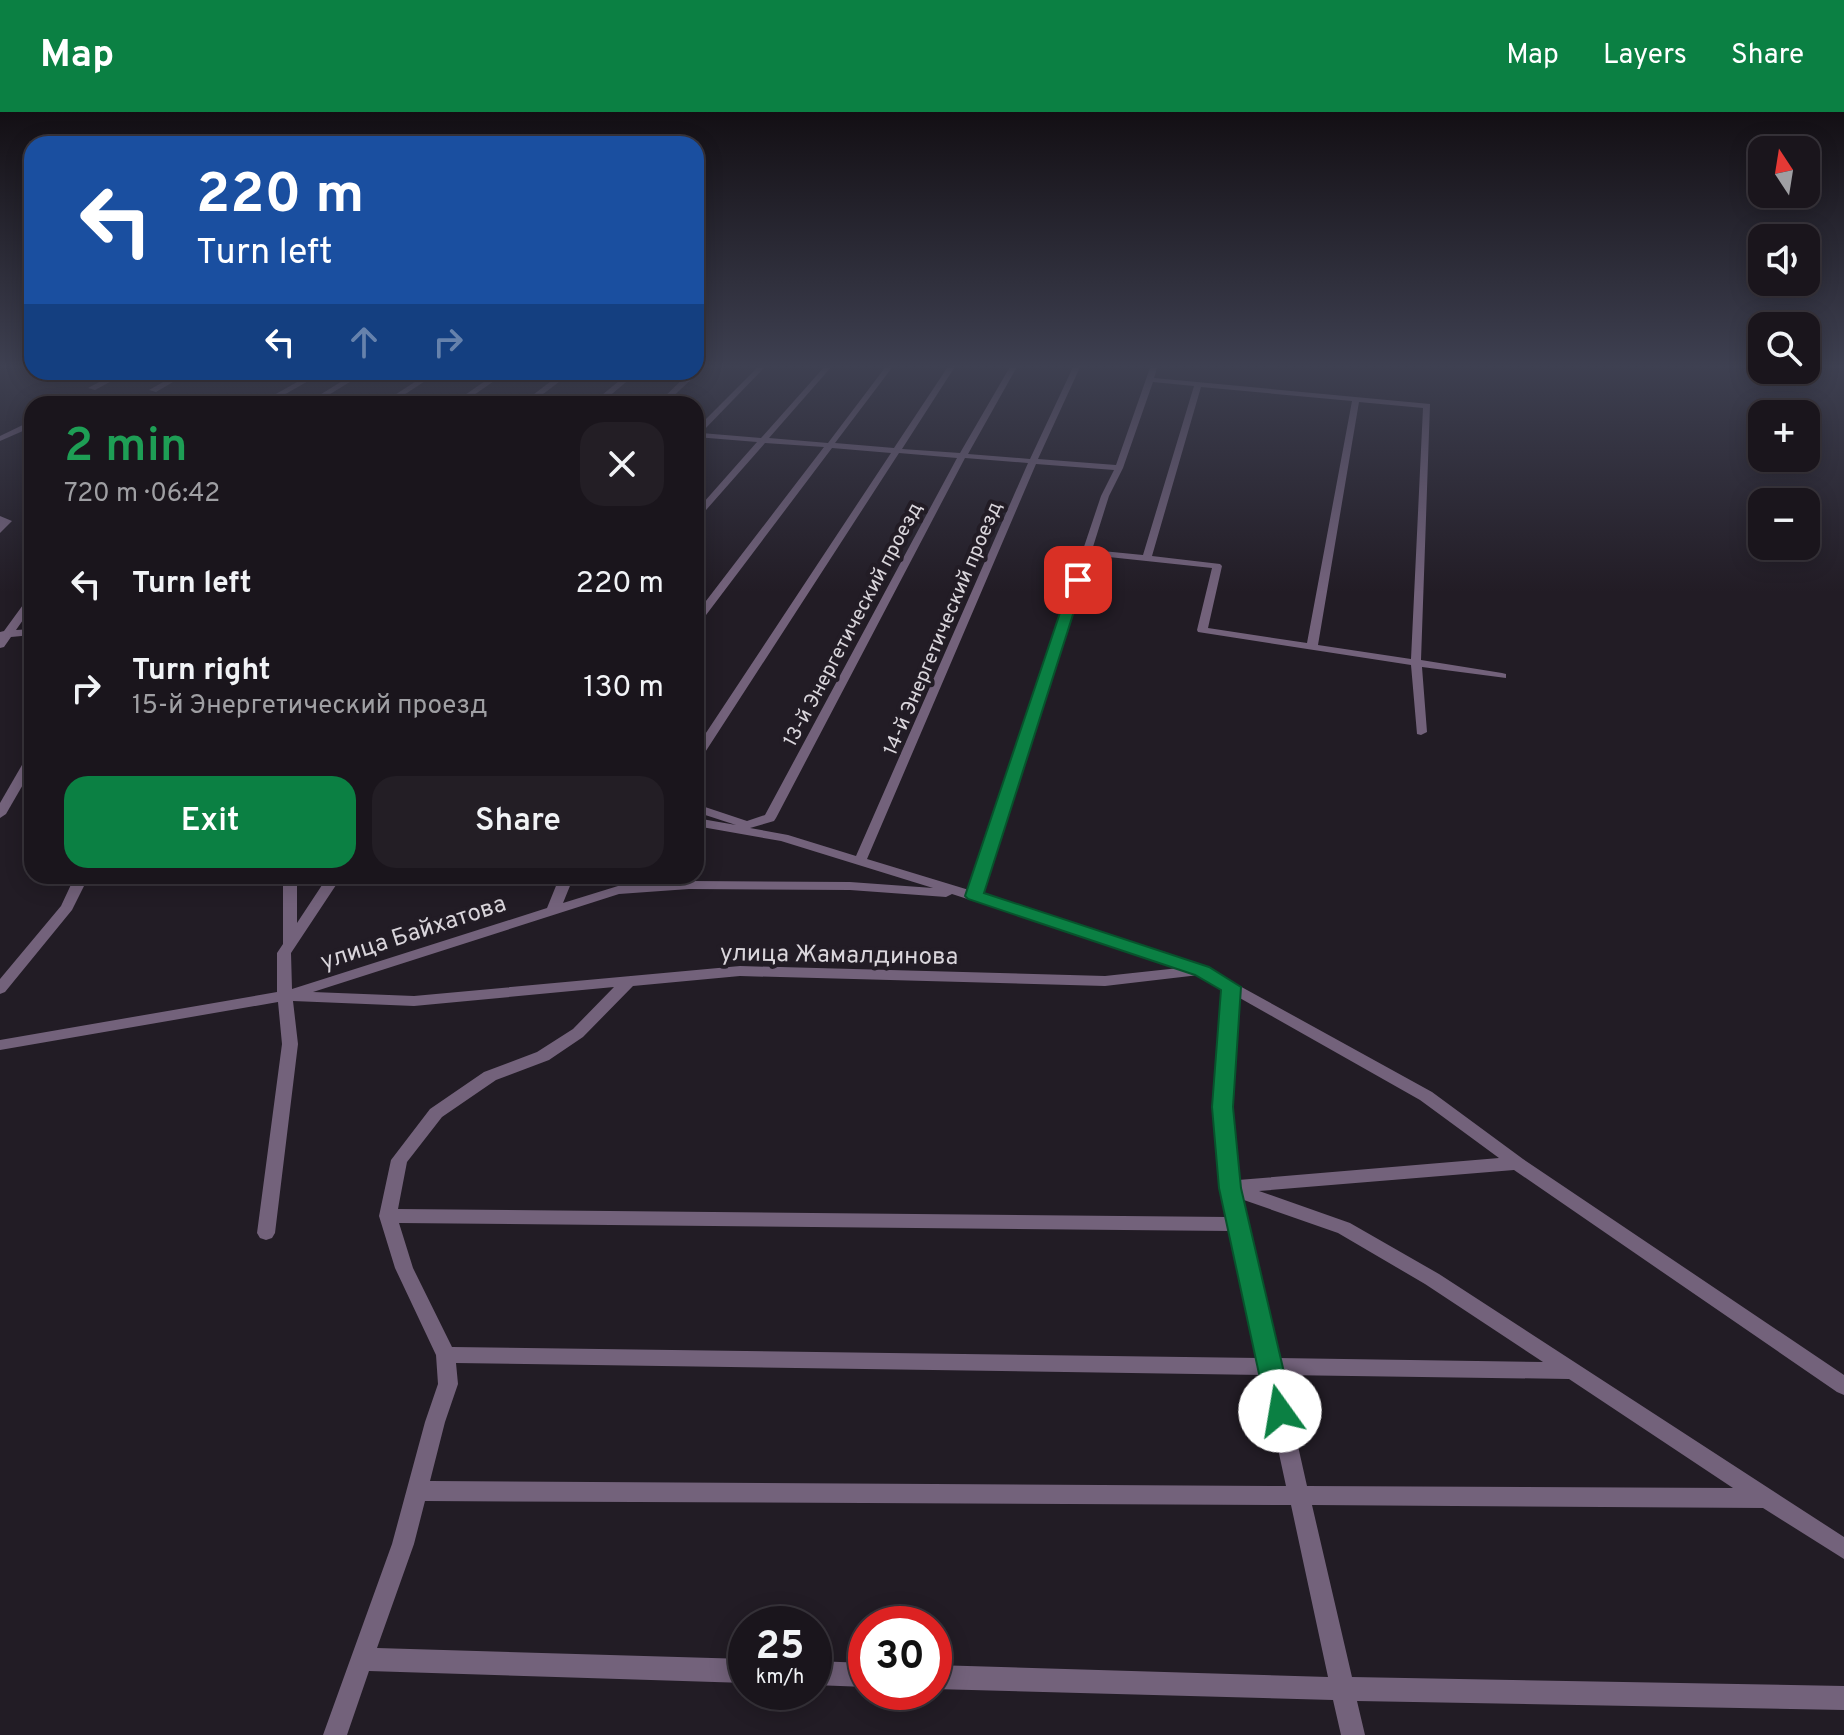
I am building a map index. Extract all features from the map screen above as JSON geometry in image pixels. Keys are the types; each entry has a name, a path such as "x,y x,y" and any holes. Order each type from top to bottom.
{"street":[{"path":"750,441 1032,464 1119,468"},
{"path":"704,610 832,441"},
{"path":"704,745 901,441"},
{"name":"13-й Энергетический проезд","path":"747,825 770,818 971,441"},
{"name":"14-й Энергетический проезд","path":"860,861 1043,441"},
{"path":"974,896 1105,496 1129,441"},
{"path":"1147,558 1182,441"},
{"path":"1312,647 1348,441"},
{"path":"1421,732 1416,663 1426,441"},
{"path":"704,507 762,442"},
{"path":"1087,552 1217,566 1202,630 1502,676"},
{"path":"0,645 24,610"},
{"path":"4,635 24,633"},
{"path":"0,814 24,772"},
{"path":"704,811 1202,971 1426,1096 1517,1163 1844,1386"},
{"path":"704,823 783,838"},
{"path":"0,989 67,907 78,884"},
{"path":"290,884 290,945"},
{"name":"улица Байхатова","path":"330,884 284,953 285,996 618,890 689,885 850,886 974,896"},
{"path":"553,910 564,884"},
{"name":"улица Жамалдинова","path":"285,996 414,1001 740,971 1105,981 1202,971"},
{"path":"335,1735 403,1544 448,1384 446,1355 404,1268 388,1216 399,1160 436,1113 490,1076 543,1056 578,1033 627,983"},
{"path":"1231,987 1223,1107 1230,1188 1353,1735"},
{"path":"0,1045 285,996 290,1044 266,1233"},
{"path":"1230,1188 1517,1163"},
{"path":"1230,1188 1344,1228 1432,1279 1844,1549"},
{"path":"388,1216 1238,1224"},
{"path":"446,1355 1573,1371"},
{"path":"417,1491 1767,1498"},
{"path":"362,1659 728,1670"},
{"path":"952,1678 1343,1689 1844,1698"}],"route":[{"path":"1078,580 974,896 1202,971 1231,987 1223,1107 1230,1188 1280,1411"}]}
